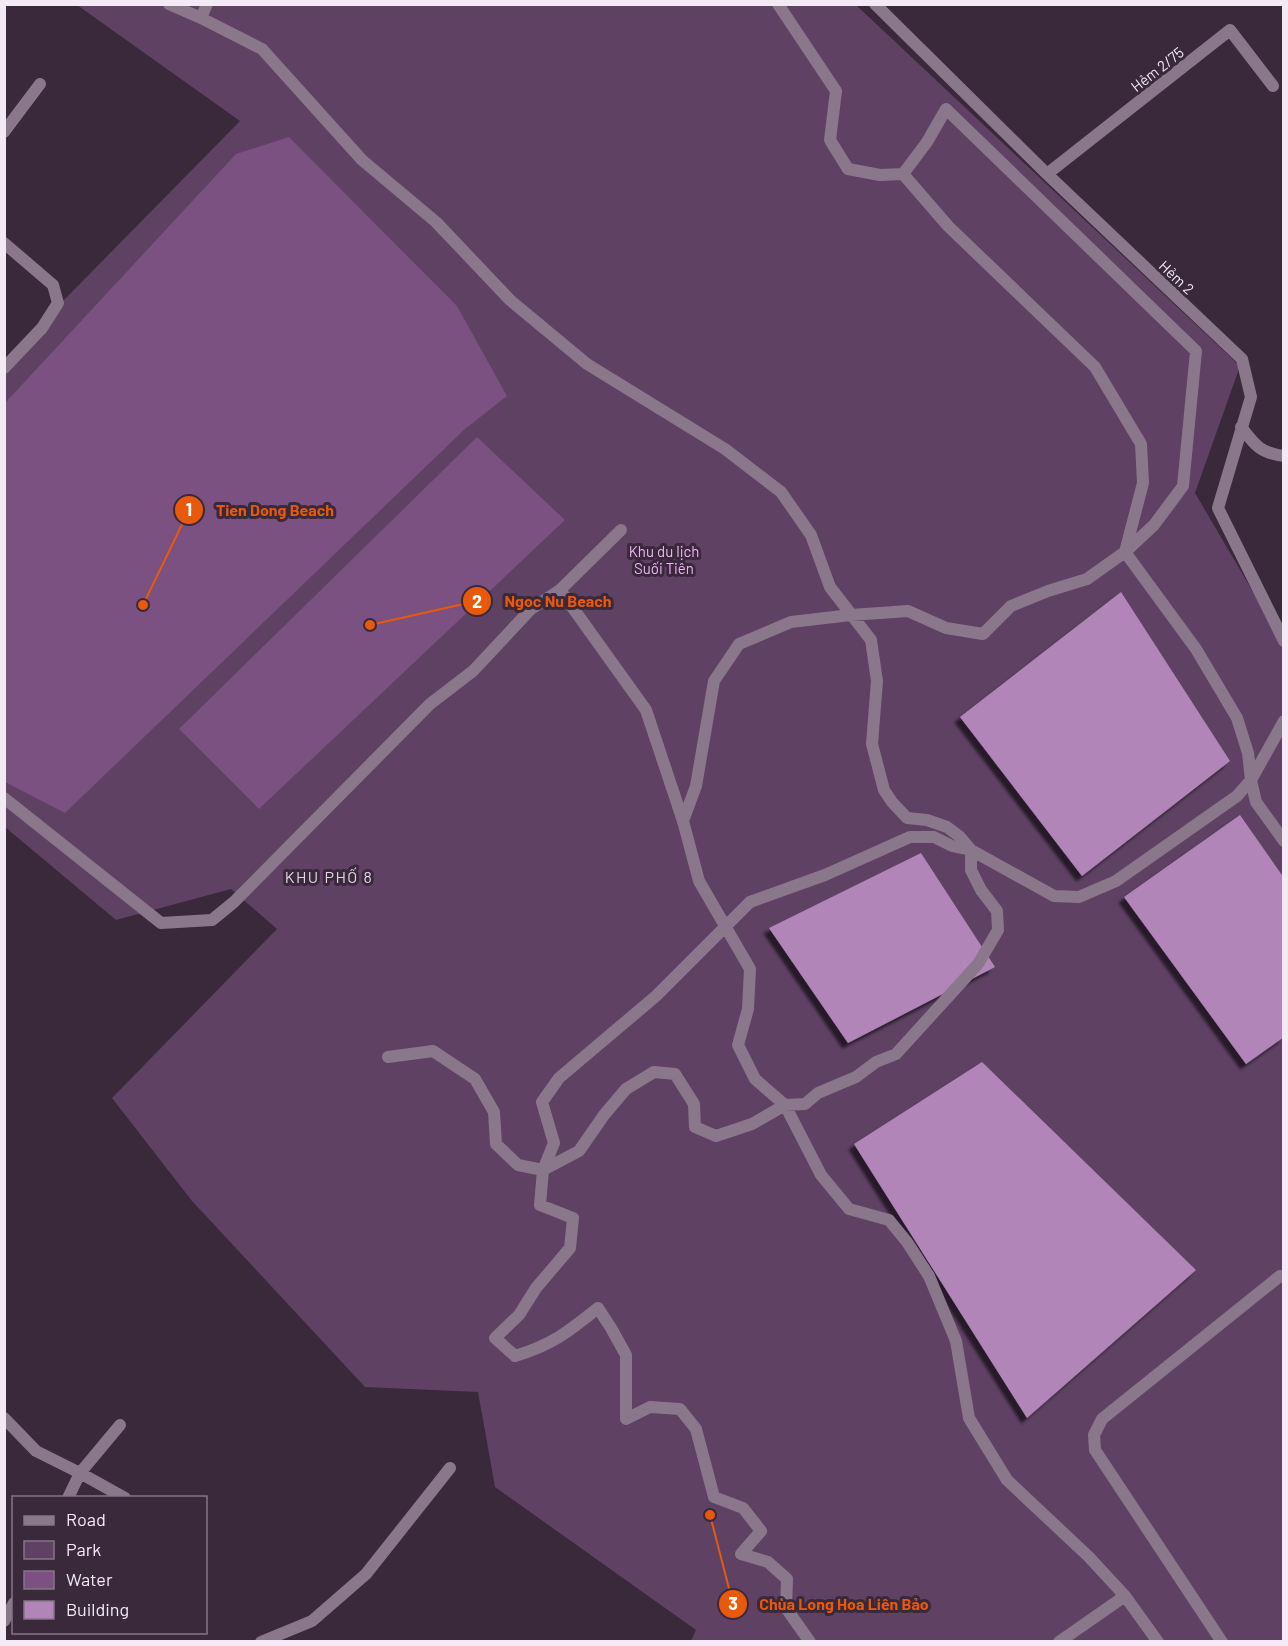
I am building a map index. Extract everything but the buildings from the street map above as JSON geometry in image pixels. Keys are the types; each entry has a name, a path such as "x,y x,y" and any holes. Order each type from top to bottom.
{"street":[{"path":"169,4 262,49 362,160 436,222 510,300 587,364 725,449 781,492 811,535 830,587 870,640 877,681 872,744 884,790 907,818 927,820 947,827 959,836 970,850 971,870 981,890 997,911 998,930 978,964 896,1054 876,1062 856,1077 818,1093 805,1104 785,1105 752,1124 716,1136 695,1127 694,1104 675,1074 654,1072 626,1089 604,1115 579,1151 543,1170 518,1165 496,1144 494,1112 475,1078 433,1052 388,1057"},
{"path":"201,18 207,4"},
{"path":"778,4 836,91 830,140 848,170 880,175 903,174"},
{"name":"Hẻm 2","path":"875,4 1047,174 1242,359 1251,397 1218,508 1284,641"},
{"name":"Hẻm 2/75","path":"1047,174 1230,30 1273,86"},
{"path":"4,132 40,84"},
{"path":"683,821 696,786 714,681 739,644 791,622 850,615 908,612 946,628 983,634 1011,606 1087,579 1125,552 1154,525 1183,486 1196,351 946,109 927,142 903,174"},
{"path":"903,174 948,226 1095,367 1141,444 1143,483 1125,552"},
{"path":"4,243 53,285 58,303 42,328 4,368"},
{"path":"1241,427 1255,445 1269,454 1284,456"},
{"path":"4,798 161,923 212,920 234,902 430,704 473,671 531,609 560,590 621,530"},
{"path":"1125,552 1196,649 1237,718 1248,753 1256,802 1284,841"},
{"path":"560,590 646,710 683,821 699,881 750,969 748,1009 738,1045 755,1078 785,1105 821,1175 849,1209 889,1220 907,1242 929,1276 956,1341 969,1419 1007,1480 1089,1557 1125,1596 1158,1641"},
{"path":"810,1641 786,1608 787,1579 768,1562 741,1554 761,1531 743,1508 714,1497 696,1429 686,1416 680,1409 650,1407 626,1419 626,1355 598,1308 558,1340 515,1356 495,1338 519,1315 536,1288 570,1248 573,1218 540,1205 543,1170 554,1143 542,1102 559,1078 656,996 750,902 825,875 910,837 934,837 952,846 970,850 1054,896 1079,897 1116,880 1237,796 1251,780 1284,722"},
{"path":"1222,1641 1095,1450 1094,1435 1102,1419 1280,1276"},
{"path":"4,1418 36,1451 123,1496"},
{"path":"68,1496 80,1473 120,1425"},
{"path":"261,1641 312,1621 366,1574 450,1468"},
{"path":"1059,1641 1125,1596"},
{"path":"4,1621 12,1607"}],"green space":[{"name":"Khu du lịch Suối Tiên","path":"855,4 1240,366 1195,493 1283,643 1283,1641 691,1641 696,1630 495,1487 478,1392 365,1387 192,1201 112,1098 277,929 231,889 116,920 5,827 4,361 240,121 77,5"}],"water":[{"path":"289,137 457,306 507,396 465,429 65,813 5,782 5,403 236,154"},
{"path":"477,437 565,520 259,809 179,729"}],"place":[{"name":"Tien Dong Beach","path":"143,605"},
{"name":"Ngoc Nu Beach","path":"370,625"},
{"name":"Chùa Long Hoa Liên Bảo","path":"710,1515"}],"district":[{"name":"KHU PHỐ 8","path":"329,876"}]}
